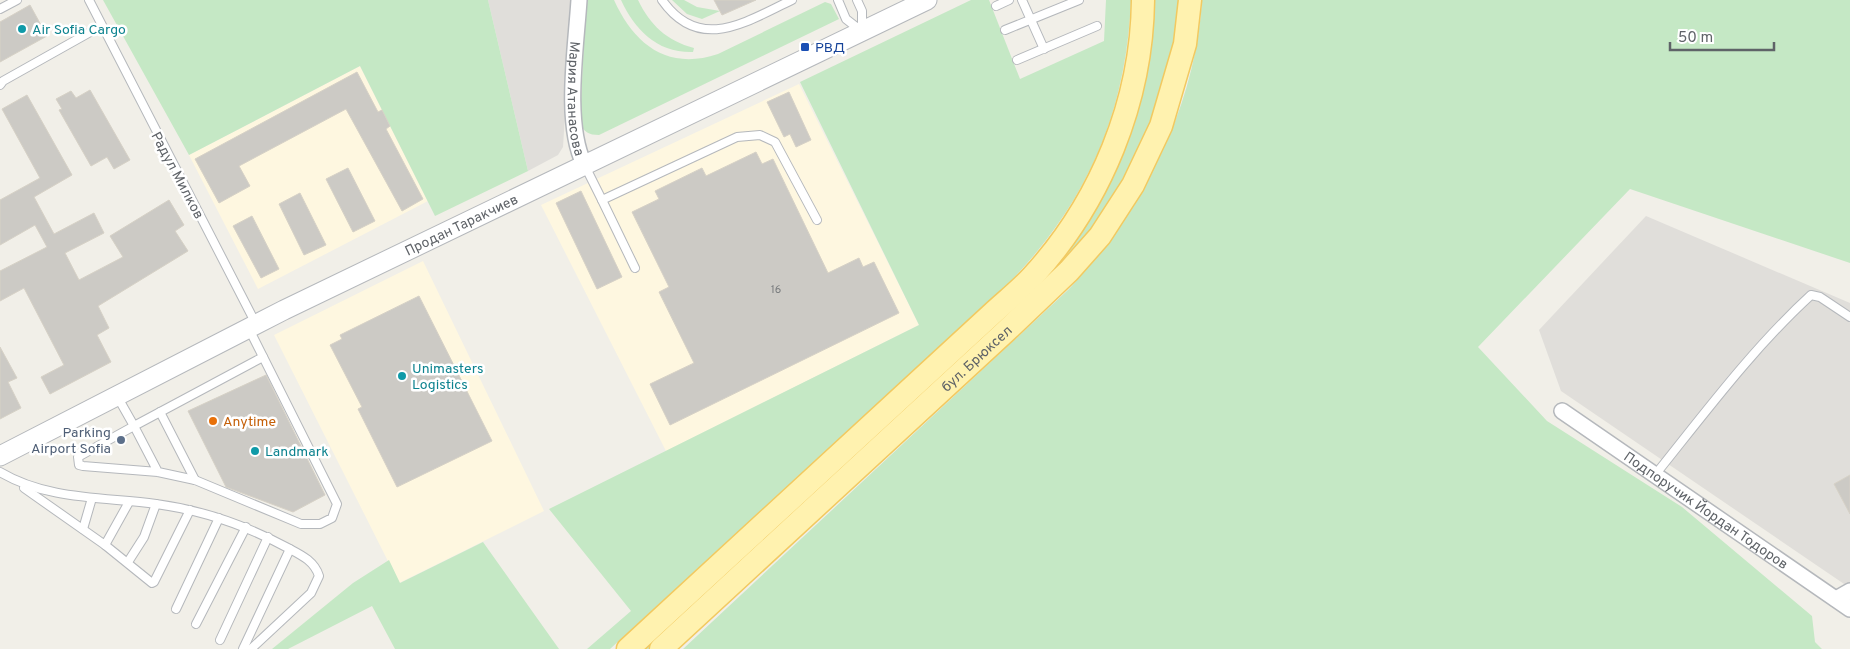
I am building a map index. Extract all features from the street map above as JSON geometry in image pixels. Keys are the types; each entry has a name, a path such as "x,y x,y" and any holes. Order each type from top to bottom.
{"main road":[{"name":"бул. Брюксел","path":"628,649 1032,277 1050,256 1092,194 1111,154 1133,84 1139,54 1143,0"},
{"name":"бул. Брюксел","path":"661,649 1006,331 1069,271 1100,236 1133,186 1161,126 1184,44 1190,0"}],"street":[{"name":"Мария Атанасова","path":"579,0 572,125 578,152 584,164"},
{"name":"Продан Таракчиев","path":"0,456 252,326 584,164 928,0"},
{"name":"Подпоручик Йордан Тодоров","path":"1562,411 1850,609"},
{"path":"1836,599 1850,592"}],"lane":[{"path":"0,9 17,0"},
{"name":"Радул Милков","path":"89,0 100,26 252,326 262,357 337,504 336,513 327,523 314,526 301,524 195,480 158,472 83,466 77,461 81,454 134,426"},
{"path":"662,0 684,22 703,29 718,30 734,27 792,0"},
{"path":"838,0 846,19 862,32"},
{"path":"857,0 862,12 862,32"},
{"path":"996,6 1009,0"},
{"path":"1022,0 1044,48"},
{"path":"1005,30 1079,0"},
{"path":"0,85 3,81 100,26"},
{"path":"1017,60 1097,26"},
{"path":"602,200 738,137 760,134 774,142 817,220"},
{"path":"584,164 635,268"},
{"path":"1655,475 1721,393 1793,312 1811,295 1820,297 1850,317"},
{"path":"134,426 262,357"},
{"path":"118,396 158,472"},
{"path":"160,412 195,480"},
{"path":"0,472 83,529 152,582 157,580 190,510"},
{"path":"12,480 35,489 92,498 156,504 190,510 219,518 268,537 290,549 317,568 319,576 311,593 251,649"},
{"path":"83,529 92,498"},
{"path":"105,545 129,502"},
{"path":"128,562 144,537 156,504"},
{"path":"176,609 219,518"},
{"path":"196,624 246,527"},
{"path":"220,640 268,537"},
{"path":"243,649 290,549"}],"shaded area":[{"path":"488,0 572,0 563,147 558,155 528,171"},
{"path":"360,66 428,201 258,289 189,155"},
{"path":"799,84 919,325 666,451 541,205"},
{"path":"1646,216 1850,303 1850,588 1561,391 1539,330"},
{"path":"423,261 544,511 399,583 274,335"}],"green space":[{"path":"103,0 488,0 528,171 435,216 360,66 189,155"},
{"path":"586,0 614,0 622,16 642,41 654,50 668,56 683,59 718,54 825,2 831,4 839,19 599,135 595,135 585,131 580,122"},
{"path":"621,0 638,0 648,17 660,31 684,45 694,48 693,52 669,49 649,38 633,21"},
{"path":"672,0 684,0 697,7 720,11 702,19 687,14"},
{"path":"971,0 989,0 1020,79 1104,41 1106,0 1131,0 1128,42 1121,81 1111,119 1080,189 1059,222 1035,254 1007,285 610,649 587,649 631,611 549,509 919,325 800,82"},
{"path":"1152,0 1180,0 1175,35 1157,103 1129,167 1093,227 1071,255 648,649 642,649 1080,228"},
{"path":"1202,0 1850,0 1850,263 1630,189 1478,347 1547,421 1682,507 1812,616 1815,642 1822,649 683,649 1069,289 1095,258 1120,226 1141,191 1160,156 1176,119 1189,80 1197,41"},
{"path":"483,542 559,649 395,649 372,606 288,649 272,649 353,583 389,560 400,583"}],"building":[{"path":"714,0 756,0 722,15"},
{"name":"Air Sofia Cargo","path":"30,5 47,36 0,62 0,22"},
{"path":"357,72 378,112 382,110 390,126 386,129 423,199 402,211 346,109 239,166 250,186 219,203 195,159"},
{"path":"90,90 130,160 114,169 107,157 91,166 59,110 62,109 56,99 71,91 76,98"},
{"path":"789,92 811,140 796,147 790,134 784,137 767,102"},
{"path":"27,95 72,175 34,197 54,234 94,213 104,233 65,253 79,280 123,257 110,236 169,200 184,225 175,231 188,251 98,306 109,328 97,335 111,362 50,394 41,377 64,365 24,288 0,301 0,271 47,247 35,225 0,245 0,200 40,178 2,109"},
{"path":"756,152 762,164 773,159 828,273 859,258 863,267 874,262 899,313 670,425 650,384 694,363 659,292 669,287 632,212 659,199 655,191 702,168 706,176"},
{"path":"348,168 375,221 353,232 326,179"},
{"path":"581,191 622,277 597,289 556,203"},
{"path":"300,193 326,245 304,255 279,204"},
{"path":"252,216 279,269 261,278 233,226"},
{"name":"Unimasters Logistics","path":"419,296 492,441 397,487 358,409 362,407 330,345 342,339 340,335"},
{"path":"0,347 17,378 8,382 21,408 0,419"},
{"name":"Landmark","path":"266,375 325,495 293,512 226,487 188,411"},
{"path":"1850,475 1850,514 1834,484"}],"place":[{"name":"Air Sofia Cargo","path":"22,29"},
{"name":"РВД","path":"805,47"},
{"name":"Unimasters Logistics","path":"402,376"},
{"name":"Anytime","path":"213,421"},
{"name":"Parking Airport Sofia","path":"121,440"},
{"name":"Landmark","path":"255,451"}]}
